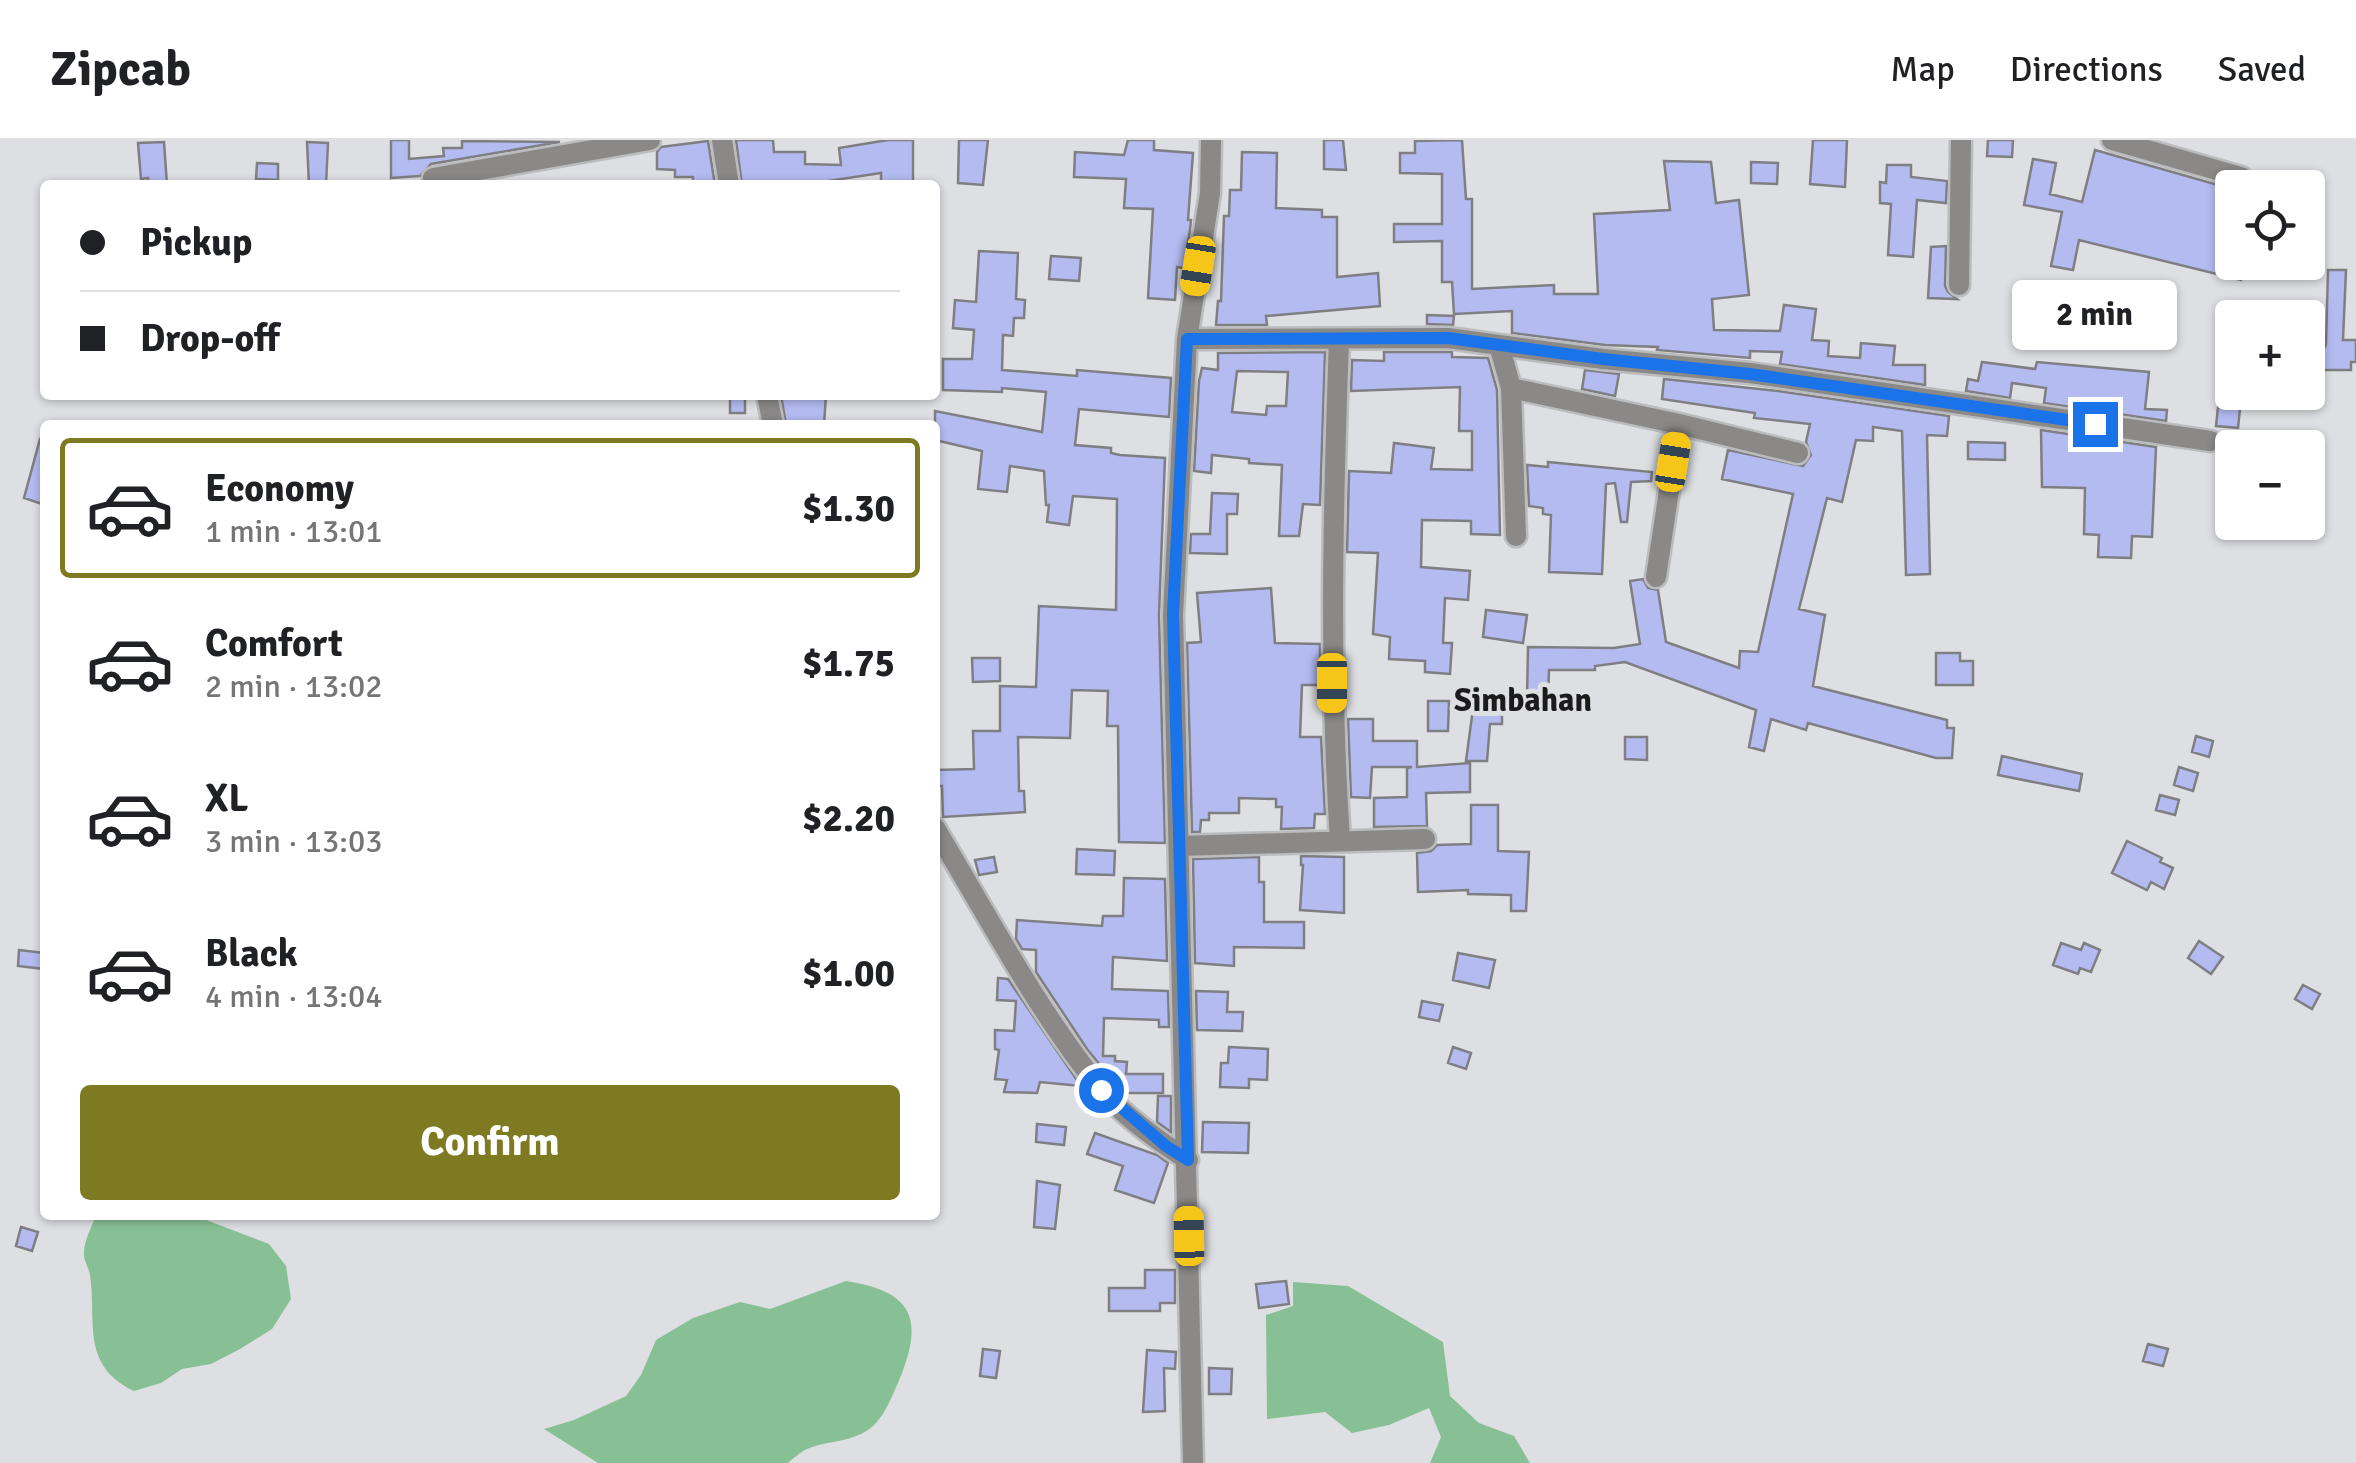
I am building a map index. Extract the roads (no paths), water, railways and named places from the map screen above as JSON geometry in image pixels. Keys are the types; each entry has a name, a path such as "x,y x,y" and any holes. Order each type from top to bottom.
{"street":[{"path":"433,178 650,140"},
{"path":"722,140 728,180"},
{"path":"1193,1463 1173,614 1187,339 1210,193 1211,140"},
{"path":"1959,285 1961,140"},
{"path":"2112,140 2220,170"},
{"path":"1187,339 1448,338 1750,374 2210,441"},
{"path":"1338,339 1332,524 1332,723 1340,840"},
{"path":"1499,345 1512,388 1516,536"},
{"path":"1512,388 1798,452"},
{"path":"1656,577 1679,424"},
{"path":"940,836 1027,980 1101,1090 1188,1160"},
{"path":"1178,846 1425,840"}],"district":[{"name":"Simbahan","path":"1523,700"}]}
